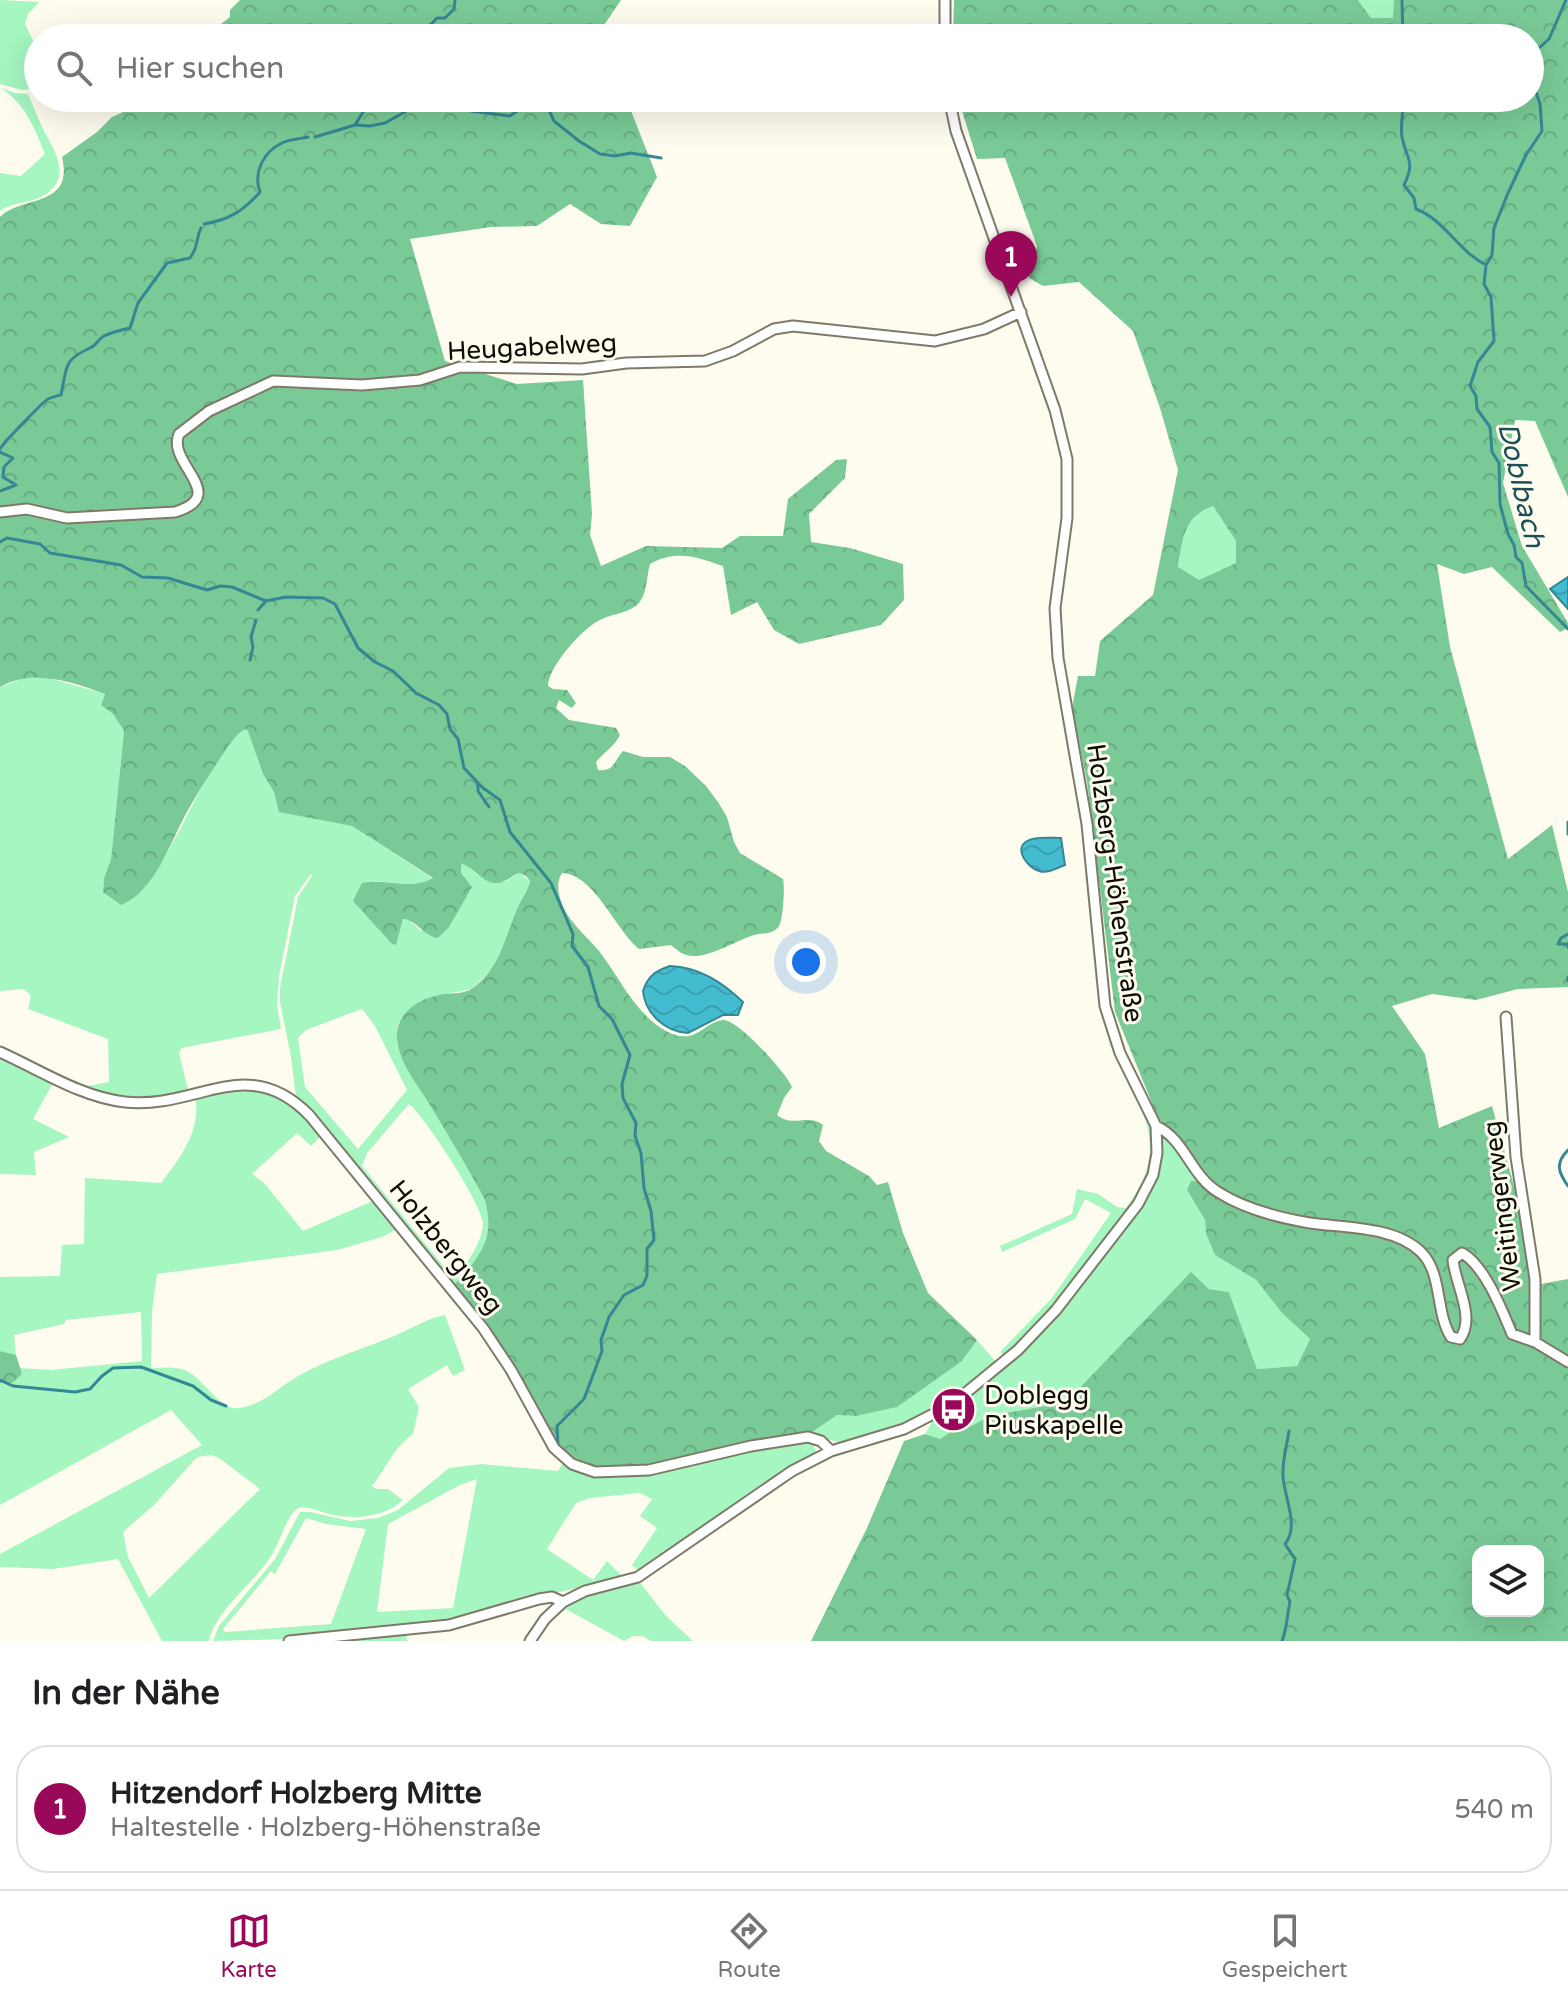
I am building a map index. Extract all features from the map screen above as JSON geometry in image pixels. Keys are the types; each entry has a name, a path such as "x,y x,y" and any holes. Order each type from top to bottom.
{"street":[{"path":"945,0 945,24"},
{"name":"Holzberg-Höhenstraße","path":"530,1641 545,1619 563,1602 585,1591 636,1578 773,1482 831,1451 904,1429 943,1409 1029,1339 1076,1286 1144,1194 1155,1167 1156,1126 1120,1053 1105,1006 1087,824 1058,658 1055,625 1057,583 1068,506 1067,459 1055,410 952,112"},
{"name":"Heugabelweg","path":"0,512 27,509 67,518 175,512 190,507 198,495 197,484 177,449 179,434 209,411 273,381 362,385 420,380 460,367 582,369 626,363 705,361 733,351 774,329 793,326 935,341 984,329 1021,312"},
{"name":"Weitingerweg","path":"1506,1017 1516,1157 1535,1279 1535,1342"},
{"name":"Holzbergweg","path":"0,1052 70,1086 118,1101 156,1102 241,1084 268,1088 294,1100 483,1328 503,1356 554,1448 572,1464 595,1472 649,1470 751,1446 808,1437 821,1441 831,1451"},
{"path":"1156,1126 1174,1140 1205,1184 1219,1194 1258,1209 1307,1222 1362,1229 1403,1239 1422,1253 1432,1269 1446,1328 1451,1337 1460,1339 1466,1331 1465,1310 1453,1260 1462,1253 1472,1259 1500,1305 1512,1334 1535,1342 1568,1362"},
{"path":"289,1641 434,1627 539,1599 552,1597 563,1602"}],"green space":[{"path":"0,0 39,2 24,24 24,90 0,84"},
{"path":"240,0 621,0 605,24 221,24 230,17 230,10"},
{"path":"954,0 1358,0 1371,18 1393,18 1394,0 1568,0 1568,497 1535,421 1515,420 1503,483 1522,546 1568,623 1568,628 1560,632 1492,567 1464,574 1437,564 1450,647 1508,859 1552,825 1568,892 1568,987 1518,989 1476,1000 1432,994 1392,1006 1425,1054 1439,1128 1492,1106 1541,1284 1568,1279 1568,1641 811,1641 867,1528 904,1441 925,1434 940,1439 957,1428 973,1425 990,1416 1066,1402 1191,1272 1209,1289 1229,1292 1257,1369 1297,1366 1310,1339 1282,1313 1256,1280 1215,1255 1206,1234 1205,1220 1187,1190 1191,1181 1200,1182 1201,1173 1178,1136 1158,1118 1115,1012 1087,782 1072,708 1078,676 1095,676 1100,641 1153,595 1178,470 1133,331 1079,282 1043,286 1029,278 1037,246 1005,158 977,159 962,112 1544,112 1544,24 953,24","holes":["1213,506 1236,541 1236,563 1199,580 1178,567 1186,530 1196,516"]},
{"path":"1358,0 1394,0 1394,18 1371,18"},
{"path":"1,88 24,94 24,111 23,109"},
{"path":"25,112 36,112 57,157 58,180 46,194 0,211 0,173 21,176 45,154"},
{"path":"123,112 631,112 657,177 630,226 601,224 570,204 537,226 491,227 410,239 445,361 517,384 583,380 592,514 590,535 601,566 646,546 722,548 740,536 783,536 788,499 836,460 847,459 845,478 809,514 811,542 850,548 903,564 904,600 881,625 799,644 774,630 757,602 731,615 723,566 696,557 668,557 650,564 645,592 638,604 595,623 577,638 560,658 548,686 567,690 576,703 572,708 559,700 556,708 569,720 616,728 620,735 596,762 598,770 611,768 623,751 643,757 670,757 685,766 706,786 727,817 740,853 783,879 779,926 770,933 751,936 699,956 685,955 671,945 639,949 584,882 562,873 558,888 570,919 599,951 637,1005 655,1024 676,1035 685,1036 723,1020 739,1028 772,1060 792,1087 777,1115 783,1119 812,1120 823,1125 819,1141 826,1151 869,1176 877,1185 888,1182 903,1233 928,1293 977,1340 962,1361 897,1407 856,1416 837,1415 808,1435 659,1466 595,1469 573,1462 557,1446 453,1286 471,1266 487,1238 485,1200 407,1069 400,1054 397,1035 402,1017 416,1004 434,996 470,990 491,970 528,887 530,881 526,876 519,873 495,883 461,864 461,873 472,887 449,927 438,938 403,919 396,945 392,944 353,901 362,883 416,884 433,878 352,826 279,812 274,792 263,774 245,729 232,742 204,784 161,864 143,889 121,905 103,892 111,859 124,731 113,714 101,705 105,694 93,689 39,678 12,681 0,687 0,217 54,193 61,185 64,173 62,157 112,117"},
{"path":"1213,506 1236,541 1236,563 1199,580 1178,568 1181,548 1190,523"},
{"path":"24,678 49,678 105,694 101,705 113,714 124,731 111,859 103,892 144,889 168,852 214,766 234,738 245,729 248,730 263,774 274,792 279,811 352,826 433,879 418,885 374,881 396,944 403,919 409,920 421,931 461,873 460,864 468,865 478,875 505,882 519,873 530,881 507,943 492,969 472,989 430,997 398,1023 400,1054 466,1162 488,1209 490,1226 487,1242 453,1286 296,1097 280,988 298,897 311,874 295,896 279,976 277,1003 281,1029 181,1048 179,1054 189,1093 135,1098 82,1087 109,1082 108,1039 28,1009 31,996 24,989 0,991 0,687","holes":["362,1009 375,1026 407,1090 358,1149 305,1087 298,1038 306,1030","409,1104 452,1162 481,1215 482,1232 476,1247 453,1278 362,1166 367,1153"]},
{"path":"1108,1041 1151,1126 1154,1144 1149,1178 1135,1202 1054,1308 1005,1357 1000,1352 1052,1298 1111,1213 1085,1199 1075,1219 1002,1252 1000,1246 1072,1214 1077,1189 1098,1194 1117,1207 1126,1208 1145,1175 1150,1145 1144,1114"},
{"path":"0,1055 54,1081 33,1119 69,1137 34,1152 36,1175 0,1174"},
{"path":"249,1086 289,1099 322,1135 311,1146 297,1133 252,1174 265,1184 303,1231 375,1200 399,1228 382,1237 337,1250 157,1274 152,1311 151,1368 187,1371 226,1405 240,1408 264,1399 320,1365 445,1315 465,1370 453,1376 447,1365 408,1389 419,1407 413,1434 395,1452 372,1486 388,1489 403,1500 387,1511 358,1517 298,1508 266,1564 219,1618 209,1641 162,1641 118,1559 53,1569 0,1567 0,1554 202,1445 171,1410 0,1505 0,1383 22,1374 20,1368 51,1370 142,1361 141,1312 66,1320 64,1324 14,1335 16,1355 0,1351 0,1277 60,1276 62,1245 84,1244 85,1178 161,1183 188,1143 195,1120 195,1096","holes":["211,1455 260,1489 149,1598 128,1557 123,1532 155,1504 197,1457"]},
{"path":"1164,1138 1170,1139 1200,1182 1187,1190 1205,1220 1206,1234 1215,1255 1256,1280 1282,1313 1310,1339 1297,1366 1257,1369 1229,1292 1209,1289 1191,1273 1066,1402 990,1416 940,1439 925,1434 935,1417 1019,1352 1140,1206"},
{"path":"977,1340 997,1363 960,1393 921,1417 843,1443 808,1435 837,1415 856,1416 962,1361"},
{"path":"0,1351 16,1355 22,1374 12,1383 0,1383"},
{"path":"808,1441 812,1442 817,1454 771,1479 643,1569 638,1570 632,1565 657,1528 640,1516 652,1499 640,1493 590,1498 576,1503 547,1549 593,1580 607,1561 624,1578 546,1595 464,1619 286,1639 213,1641 219,1626 275,1559 300,1512 350,1521 378,1518 398,1510 449,1468 481,1464 558,1471 563,1463 585,1473","holes":["477,1479 453,1608 377,1612 388,1524","306,1518 366,1529 331,1624 225,1632 223,1629 271,1571 275,1574"]},
{"path":"638,1580 666,1616 693,1641 651,1641 642,1636 633,1636 624,1641 562,1607 586,1594"},
{"path":"410,1632 406,1638 408,1641 317,1641"}],"water":[{"path":"1568,577 1568,609 1550,589"},
{"path":"1061,838 1065,865 1042,872 1024,858 1021,849 1030,839"},
{"path":"670,966 700,973 727,988 743,1002 738,1015 723,1015 688,1033 672,1029 658,1020 648,1007 643,991 653,975"}],"waterway":[{"path":"431,24 437,18 445,18 454,9 455,0"},
{"name":"Doblbach","path":"1402,0 1403,24"},
{"path":"1544,43 1549,39 1566,0"},
{"path":"315,137 355,125 363,112"},
{"path":"355,125 385,123 405,112"},
{"path":"478,112 510,116 516,112"},
{"path":"550,112 554,121 600,154 615,156 631,153 661,158"},
{"name":"Doblbach","path":"1403,112 1402,132 1410,165 1404,185 1414,198 1416,209 1435,220 1467,252 1486,265 1484,284 1491,297 1494,341 1478,362 1470,386 1476,396 1477,409 1490,427 1492,452 1499,463 1500,504 1516,557 1522,563 1526,586 1568,629"},
{"path":"1486,265 1492,255 1494,228 1508,193 1526,155 1542,131 1541,112"},
{"path":"204,224 235,214 260,192 258,178 261,164 275,147 308,137"},
{"path":"0,449 45,402 61,395 66,371 75,356 104,336 130,328 138,303 167,263 190,258 201,228"},
{"path":"0,452 13,458 4,467 3,477 16,485 0,491"},
{"path":"0,542 7,538 40,544 50,553 121,565 142,577 168,578 207,590 220,586 232,587 266,601 286,597 323,598 335,604 358,648 393,671 416,693 439,705 447,714 450,729 458,739 464,768 500,800 510,832 551,883 573,934 572,946 588,967 599,1006 612,1019 630,1055 622,1084 623,1098 636,1123 635,1136 641,1153 654,1240 647,1249 647,1276 643,1285 624,1295 609,1317 601,1340 602,1351 584,1399 557,1426 558,1445"},
{"path":"258,610 266,601"},
{"path":"250,660 253,647 251,637 256,620"},
{"path":"478,783 478,791 489,807"},
{"name":"Doblbach","path":"1568,822 1568,834"},
{"name":"Doblbach","path":"1568,934 1558,944 1567,944 1568,947"},
{"name":"Doblbach","path":"1568,1150 1559,1168 1568,1186"},
{"path":"0,1380 13,1386 75,1392 90,1389 113,1368 141,1367 193,1386 211,1400 226,1406"},
{"path":"1282,1641 1295,1559 1285,1544 1291,1529 1283,1476 1289,1431"}],"place":[{"name":"Hitzendorf Holzberg Mitte","path":"1011,297"},
{"name":"Doblegg Piuskapelle","path":"953,1410"}]}
